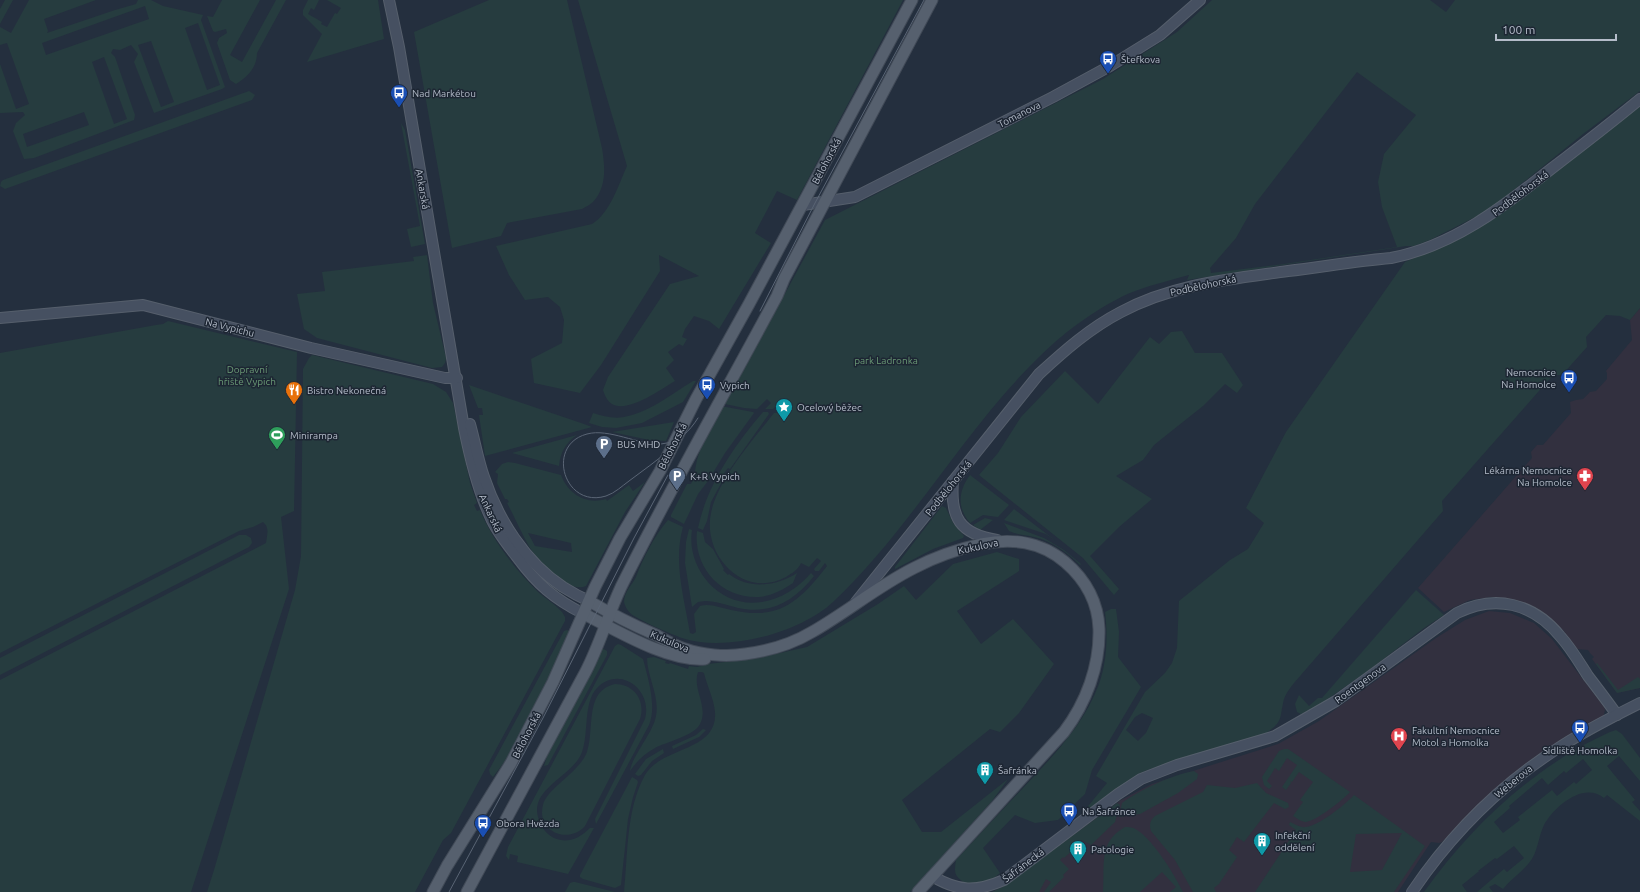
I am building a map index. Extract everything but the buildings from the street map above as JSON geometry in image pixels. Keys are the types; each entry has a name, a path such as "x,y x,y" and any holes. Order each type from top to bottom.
{"main road":[{"name":"Bělohorská","path":"434,892 447,866 511,763 553,682 589,601 620,538 660,471 694,402 912,0"},
{"name":"Bělohorská","path":"467,892 586,671 597,648 620,589 673,486 777,296 784,279 824,202 932,0"},
{"name":"Kukulova","path":"589,601 610,613 686,649 703,653 731,655 765,650 792,642 812,632 915,567 954,551 999,541 1018,542 1039,546 1062,559 1078,574 1092,598 1099,615 1100,643 1097,661 1083,703 1068,727 1022,780 918,892"},
{"path":"584,614 651,646 685,658 698,659 731,655"}],"street":[{"name":"Ankarská","path":"389,0 399,47 471,462 490,516 508,545 538,584 558,600 584,614"},
{"name":"Tomanova","path":"802,205 855,196 1059,94 1110,66 1160,35 1200,0"},
{"name":"Podbělohorská","path":"852,606 895,555 953,480 1039,374 1082,337 1122,311 1147,300 1188,287 1218,280 1391,258 1408,255 1440,244 1481,221 1520,194 1640,99"},
{"name":"Na Vypichu","path":"0,318 143,306 311,348 445,378 457,378"},
{"name":"Ankarská","path":"457,378 483,477 502,518 521,546 545,572 562,586 589,601"},
{"path":"953,480 952,494 954,508 959,521 968,531 982,538 999,541"},
{"name":"Roentgenova","path":"1067,832 1141,779 1177,765 1265,740 1311,717 1362,683 1457,613 1478,604 1499,603 1513,605 1529,611 1545,621 1560,635 1617,715"},
{"name":"Weberova","path":"1412,892 1444,848 1487,802 1515,778 1564,744 1640,703"},
{"name":"Šafránecká","path":"932,876 947,886 963,891 989,888 1004,880 1067,832"}],"shaded area":[{"path":"1640,308 1640,688 1617,693 1592,659 1594,657 1588,650 1577,649 1563,630 1536,608 1511,599 1492,597 1470,600 1444,612 1418,588 1532,458 1531,452 1537,445 1543,445 1571,413 1570,402 1583,399 1590,392 1596,391 1607,379 1606,371 1632,340 1630,320"},
{"name":"Fakultní Nemocnice Motol a Homolka","path":"1489,611 1510,613 1534,623 1552,639 1604,707 1604,714 1603,717 1532,759 1502,783 1442,842 1431,842 1398,892 992,892 1002,887 1121,800 1152,784 1278,744 1319,721 1436,638 1465,620"}],"green space":[{"path":"5,0 13,0 0,24 0,9"},
{"path":"29,0 96,0 44,19 48,31 47,33 136,4 138,0 151,0 163,6 203,15 201,20 225,87 154,113 134,62 138,54 131,45 120,50 113,49 111,53 115,57 135,115 134,120 34,158 24,159 13,131 16,123 25,115 23,112 0,113 0,64 16,109 29,104 7,43 0,45 0,27 11,33","holes":["145,6 149,19 46,55 42,43","198,23 220,85 207,90 185,28","151,41 174,102 161,107 138,45","104,57 127,119 114,124 92,62","84,112 89,125 27,147 23,134"]},
{"path":"222,0 260,0 230,55 242,62 276,0 286,0 257,53 254,67 248,75 236,84 230,80 217,43 219,38 227,33 226,29 215,32 213,31 207,16 213,17"},
{"path":"308,0 319,0 314,10 311,8 308,14 322,22 321,24 327,27 335,13 337,14 341,8 327,0 378,0 384,39 307,62 322,34 303,15 303,10"},
{"path":"489,0 567,0 602,148 604,162 603,183 598,196 592,203 582,209 507,223 501,236 452,248 414,32"},
{"path":"578,0 903,0 797,200 777,191 755,233 771,243 719,329 709,321 694,316 685,329 682,337 687,339 683,346 679,344 668,352 674,360 666,368 675,381 651,396 631,405 613,405 607,399 603,390 608,377 670,284 699,276 659,255 660,271 601,365 580,393 534,383 531,359 562,343 564,320 560,307 548,297 525,300 509,275 496,246 592,224 609,206 627,166"},
{"name":"park Ladronka","path":"1212,0 1430,0 1446,12 1455,0 1640,0 1640,91 1583,134 1489,210 1430,240 1414,246 1187,280 1189,275 1128,294 1094,313 1062,336 1023,373 968,438 917,506 863,572 833,602 819,613 802,623 782,631 740,641 719,643 699,642 682,638 670,633 647,623 630,613 624,602 625,595 636,577 642,562 658,533 668,520 683,527 679,553 680,580 690,633 693,634 696,632 694,614 700,606 712,605 748,613 762,613 775,610 786,606 797,599 817,579 827,566 825,563 819,571 815,571 814,569 821,561 817,558 809,567 801,563 793,573 786,577 770,583 755,583 741,578 729,569 720,558 713,544 710,529 711,513 715,500 728,474 737,460 774,413 783,412 783,409 779,408 781,404 779,403 773,409 765,409 771,403 767,399 757,409 725,404 825,220 1103,79 1177,32","holes":["1357,72 1416,115 1384,154 1378,182 1382,207 1397,247 1211,273 1210,268 1236,238 1255,204"]},
{"path":"249,91 255,95 252,100 5,189 0,186 3,180"},
{"path":"1640,106 1640,308 1630,320 1620,316 1606,315 1586,337 1587,347 1562,375 1553,375 1442,501 1443,511 1294,683 1284,699 1280,719 1271,730 1265,734 1145,771 1067,827 1080,816 1107,783 1096,776 1145,692 1165,673 1172,663 1177,648 1179,601 1230,560 1248,549 1264,523 1246,508 1286,432 1405,262 1454,241 1493,219","holes":["1142,713 1153,718 1146,733 1138,741 1126,730 1135,717"]},
{"path":"401,123 405,130 425,244 411,247 407,229 420,226"},
{"path":"427,255 433,303 446,358 442,367 432,368 317,338 304,329 297,294 325,291 322,272 414,261 413,257"},
{"name":"Dopravní hřiště Vypich","path":"168,321 297,352 294,511 281,517 289,589 191,892 0,892 0,680 266,543 267,527 263,522 239,531 0,653 0,353 163,324"},
{"path":"1182,331 1195,353 1222,353 1243,385 1237,393 1225,384 1203,406 1154,445 1143,460 1116,476 1152,499 1119,527 1090,556 1119,589 1114,595 1083,558 979,475 998,453 1021,417 1065,371 1098,404 1150,337 1159,344 1171,332"},
{"path":"312,355 433,384 446,392 453,403 470,483 477,503 474,505 477,511 480,510 497,543 521,574 538,592 562,612 565,617 565,621 451,833 443,840 415,892 207,892 295,590 301,556 303,369"},
{"path":"693,381 696,381 683,402 642,423 616,428 602,427 589,423 593,413 608,417 620,418 642,412"},
{"path":"469,385 592,427 485,456 479,415 483,415 482,408 478,408"},
{"path":"724,407 754,413 698,494 684,524 671,517 671,515 687,484 691,484 699,453 708,432"},
{"path":"763,412 768,412 769,414 730,469 728,468 724,473 726,474 711,502 707,521 703,530 698,528 702,512 715,481 732,452"},
{"path":"674,422 666,441 649,440 612,432"},
{"path":"577,435 564,448 559,466 512,453"},
{"path":"508,462 515,463 561,475 568,488 573,493 585,499 592,500 606,499 607,501 629,485 633,491 645,482 625,512 586,586 579,587 563,581 540,561 530,548 507,503 509,502 505,499 497,483 498,474 495,472 502,464","holes":["528,533 571,543 572,552 535,546"]},
{"path":"970,475 1009,505 998,517 983,515 970,523 966,517 961,505 961,493"},
{"path":"942,506 946,508 953,523 964,536 963,538 933,549 895,569 895,567"},
{"path":"1014,509 1056,541 1046,534 1004,520"},
{"path":"985,518 993,520 980,530 973,525"},
{"path":"1004,523 1044,538 1064,550 1081,564 1080,565 1064,551 1047,541 1009,531"},
{"path":"689,529 692,530 694,559 700,572 720,593 732,599 747,603 769,601 789,592 811,573 814,576 798,593 790,599 771,608 750,610 717,602 705,601 698,602 692,607 685,563 686,542"},
{"path":"697,531 703,533 705,542 713,549 724,569 723,570 728,575 729,574 745,582 763,584 781,581 797,573 793,583 777,592 759,597 733,593 712,578 705,568 700,557 697,544"},
{"path":"239,535 246,535 251,538 252,543 249,547 0,675 0,658"},
{"path":"997,552 1019,559 1019,571 957,611 981,644 1013,619 1054,664 1019,713 1000,732 990,729 902,800 922,832 941,832 1008,779 992,801 910,892 624,892 631,817 634,802 645,775 653,766 664,759 699,742 708,735 714,725 715,712 713,702 704,673 698,672 697,685 703,711 700,724 692,732 651,750 635,764 630,771 634,758 651,730 656,716 657,709 655,694 647,658 654,657 666,661 665,663 670,663 688,669 689,666 697,667 708,664 758,658 807,647 878,604 904,586 916,600 953,564"},
{"path":"1416,590 1444,615 1309,712 1308,711 1301,714 1297,712 1295,704 1299,695 1309,706 1318,698 1322,698"},
{"path":"1111,609 1116,609 1119,632 1118,657 1141,687 1092,770 1085,794 1058,820 1035,823 1015,815 983,848 1000,873 989,882 966,884 956,874 956,860 1057,752 1085,713 1093,699 1102,675 1105,657 1107,639 1105,612"},
{"path":"567,630 571,632 511,753 493,777 489,770 564,631"},
{"path":"618,644 643,659 652,701 649,725 596,824 595,819 645,719 646,708 644,698 639,690 624,680 615,679 606,681 597,688 593,694 588,710 582,752 570,769 545,791 539,800 537,809 539,820 543,828 551,836 559,840 574,839 582,835 590,828 594,828 568,874 517,862 518,856 510,854 509,860 506,856 508,847 615,646"},
{"path":"602,648 607,651 607,655 548,765 544,766 549,750"},
{"path":"1597,663 1618,690 1638,677 1640,679 1640,688 1617,693 1596,664"},
{"path":"615,684 628,687 637,695 641,706 640,719 585,826 578,832 562,835 549,828 544,822 542,814 543,805 550,792 583,760 589,743 592,712 595,703 599,694 605,688"},
{"path":"703,729 706,730 699,737 673,749 672,746 696,735"},
{"path":"1616,730 1622,734 1640,758 1640,781 1619,756 1607,766 1635,800 1632,802 1640,811 1640,821 1607,795 1604,798 1596,794 1578,794 1562,804 1549,818 1544,825 1532,859 1503,889 1495,884 1489,887 1493,892 1477,892 1504,869 1507,872 1524,858 1514,846 1497,859 1495,858 1462,885 1467,892 1424,892 1456,851 1492,813 1511,796 1531,779 1553,764 1583,745","holes":["1583,759 1592,770 1576,784 1574,782 1557,796 1552,790 1518,817 1520,820 1503,833 1494,822 1510,808 1509,806 1542,778 1548,785 1564,771 1566,773"]},
{"path":"663,749 664,753 652,761 641,775 638,776 635,774 646,759"},
{"path":"1288,749 1350,792 1329,810 1310,821 1303,822 1293,816 1303,802 1300,800 1313,782 1299,772 1292,782 1290,781 1291,783 1286,790 1282,787 1297,765 1287,758 1279,771 1275,768 1267,781 1272,786 1269,789 1264,785 1262,777 1279,751"},
{"path":"1194,771 1198,774 1197,779 1178,793 1140,814 1119,817 1122,803 1129,798 1167,779"},
{"path":"632,777 638,782 628,819 621,885 615,888 583,879 580,875"},
{"path":"1257,783 1266,793 1288,803 1289,807 1285,809 1274,803 1244,842 1237,837 1229,850 1237,857 1219,884 1214,888 1216,892 1193,892 1175,860 1151,831 1150,825 1152,819 1155,816 1203,792 1207,785 1235,788"},
{"path":"1354,795 1425,846 1394,892 1255,892 1296,830 1289,825 1290,822 1302,827 1311,826 1331,814","holes":["1402,833 1382,870 1350,872 1356,834"]},
{"path":"1117,803 1120,805 1115,822 1091,845 1082,840 1081,843 1060,860 1069,869 1063,875 1064,877 1049,892 1044,892 1051,882 1046,879 1039,892 992,892 1004,886"},
{"path":"1125,827 1136,829 1150,842 1169,867 1183,892 1170,892 1176,887 1162,872 1140,892 1103,892 1104,864 1107,847 1110,840 1116,833"},
{"path":"573,882 615,892 565,892 570,883"}],"tram line":[{"path":"760,311 815,203 924,0"},
{"path":"670,450 618,489 606,496 591,498 579,493 570,485 565,474 563,462 566,450 574,440 587,434 605,433 652,444 661,444 673,441 683,436 698,418"},
{"path":"449,892 543,718 634,538 668,475"}],"place":[{"name":"Štefkova","path":"1108,74"},
{"name":"Nad Markétou","path":"399,108"},
{"name":"Nemocnice Na Homolce","path":"1569,393"},
{"name":"Vypich","path":"707,400"},
{"name":"Bistro Nekonečná","path":"294,405"},
{"name":"Ocelový běžec","path":"784,422"},
{"name":"Minirampa","path":"277,450"},
{"name":"BUS MHD","path":"604,459"},
{"name":"K+R Vypich","path":"677,491"},
{"name":"Lékárna Nemocnice Na Homolce","path":"1585,491"},
{"name":"Sídliště Homolka","path":"1580,743"},
{"name":"Fakultní Nemocnice Motol a Homolka","path":"1399,751"},
{"name":"Šafránka","path":"985,785"},
{"name":"Na Šafránce","path":"1069,826"},
{"name":"Obora Hvězda","path":"483,838"},
{"name":"Infekční oddělení","path":"1262,856"},
{"name":"Patologie","path":"1078,864"}]}
